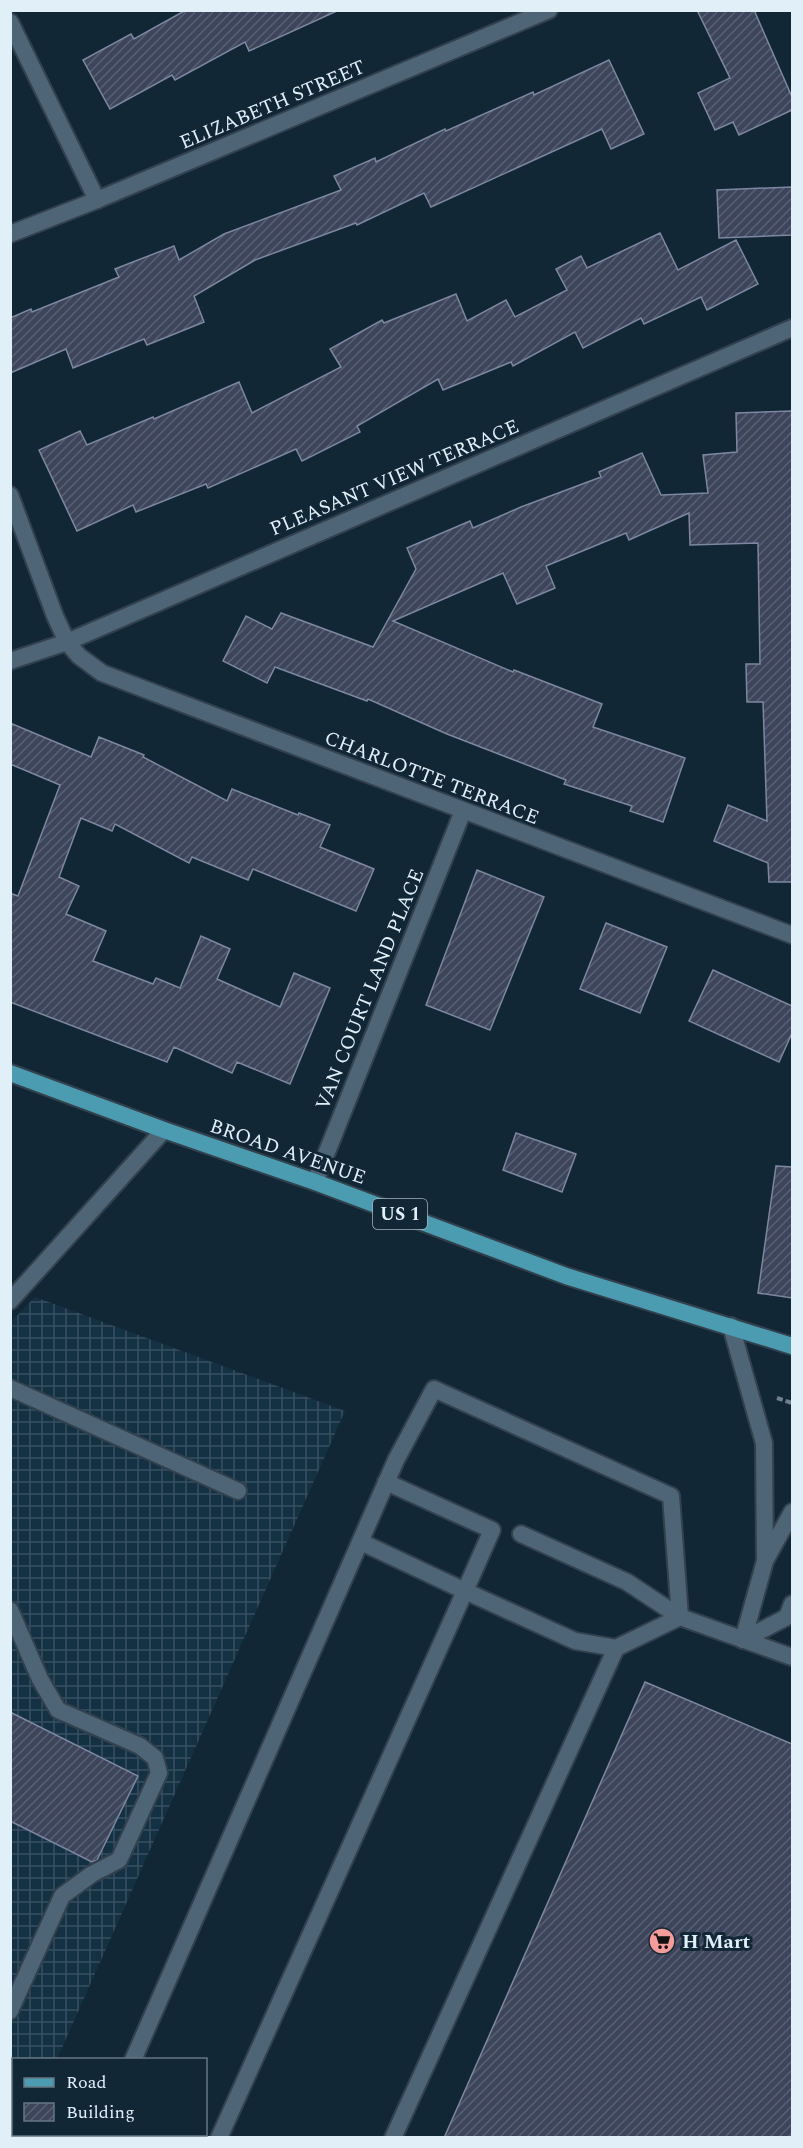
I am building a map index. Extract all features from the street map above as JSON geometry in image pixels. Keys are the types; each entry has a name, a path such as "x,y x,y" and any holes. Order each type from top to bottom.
{"main road":[{"name":"BROAD AVENUE","path":"10,1073 164,1130 315,1182 566,1276 792,1346"}],"street":[{"name":"ELIZABETH STREET","path":"10,234 97,200 549,10"},
{"path":"10,22 97,200"},
{"name":"PLEASANT VIEW TERRACE","path":"10,661 68,642 792,327"},
{"name":"CHARLOTTE TERRACE","path":"10,495 55,616 68,642 79,656 102,673 792,935"},
{"name":"VAN COURT LAND PLACE","path":"315,1182 463,811"},
{"path":"10,1301 164,1130"},
{"path":"731,1326 764,1443 765,1561"},
{"path":"10,1388 238,1491"},
{"path":"135,2058 386,1482 434,1389 670,1496 680,1617"},
{"path":"219,2138 492,1530 386,1482"},
{"path":"742,1640 765,1561 792,1512"},
{"path":"521,1534 627,1582 680,1617 792,1657"},
{"path":"361,1542 575,1641 616,1648 680,1617"},
{"path":"742,1640 787,1617 792,1604"},
{"path":"10,1610 40,1679 58,1710 140,1746 155,1758 159,1773 119,1860 92,1874 62,1896 10,2011"},
{"path":"393,2138 616,1648"}],"path":[{"path":"771,1396 792,1403"}],"shaded area":[{"path":"35,1297 345,1411 57,2058 12,2058 12,2136 24,2136 23,2138 10,2137 10,1323"}],"building":[{"path":"186,10 339,10 249,51 245,42 175,80 172,75 110,109 83,60 131,34 134,39"},
{"path":"697,10 754,10 792,97 792,110 739,135 733,122 715,130 698,93 730,78"},
{"path":"609,60 644,134 611,149 602,129 431,207 424,193 357,225 356,223 255,260 194,296 204,322 147,345 144,339 73,368 66,349 10,373 10,318 31,309 32,312 119,277 115,269 174,246 179,260 224,234 341,190 334,176 375,158 376,162 445,129 446,131 533,92 534,95"},
{"path":"792,187 792,235 719,238 717,190"},
{"path":"660,233 678,270 736,240 758,284 707,310 701,297 644,324 641,318 583,348 575,332 513,366 511,362 443,390 438,379 357,426 360,432 302,461 296,449 208,488 206,484 136,512 133,505 77,531 39,450 80,431 87,445 239,382 252,413 341,367 330,349 382,320 384,323 456,294 467,321 506,300 515,317 567,290 556,269 581,256 587,268"},
{"path":"792,411 792,882 769,882 768,863 714,841 728,805 767,821 763,702 747,702 746,664 760,664 758,543 690,545 689,513 629,540 626,533 546,566 555,588 517,604 503,573 393,621 513,672 514,670 602,704 593,727 685,758 663,822 630,811 632,806 564,784 566,780 447,734 368,699 367,701 275,667 267,683 223,661 246,616 272,629 281,613 373,647 416,569 407,548 470,521 473,528 601,477 599,472 642,453 661,495 708,493 703,455 737,452 736,413"},
{"path":"10,723 91,757 99,737 144,755 143,757 227,801 232,789 330,825 320,847 374,869 356,911 253,869 248,880 192,857 189,863 115,824 112,831 81,818 59,877 79,886 66,914 106,931 93,961 153,984 156,978 180,988 201,936 230,949 217,979 280,1007 294,973 330,988 290,1084 237,1062 232,1073 174,1047 167,1062 10,1002 10,893 18,896 60,785 10,764"},
{"path":"477,870 544,897 490,1030 426,1005"},
{"path":"606,923 667,947 640,1013 580,989"},
{"path":"713,970 792,1006 792,1033 779,1062 689,1021"},
{"path":"516,1133 576,1154 562,1192 503,1170"},
{"path":"776,1166 792,1167 792,1298 758,1293"},
{"name":"H Mart","path":"645,1682 792,1744 792,2138 444,2138"},
{"path":"10,1712 138,1776 97,1860 92,1862 10,1821"}],"place":[{"name":"H Mart","path":"662,1941"}]}
